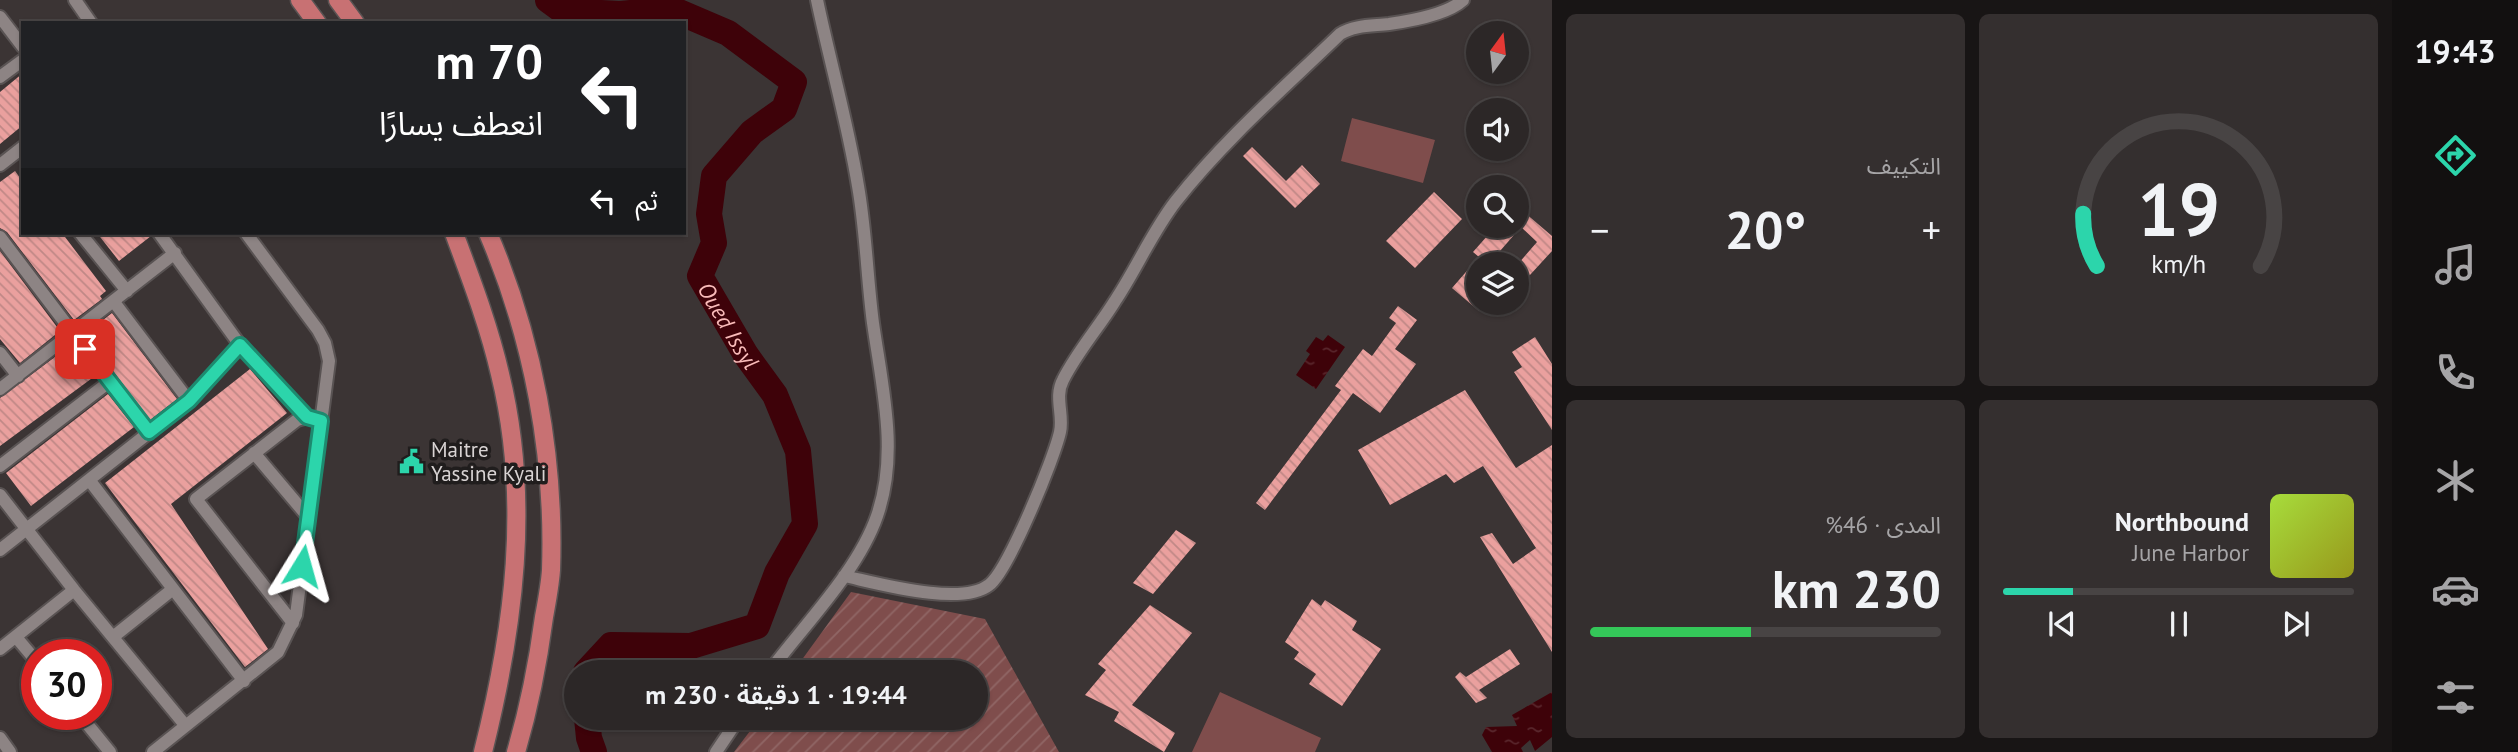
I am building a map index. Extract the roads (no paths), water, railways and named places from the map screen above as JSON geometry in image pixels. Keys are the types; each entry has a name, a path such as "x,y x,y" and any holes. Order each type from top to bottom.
{"main road":[{"path":"300,0 316,21"},
{"path":"338,0 354,21"},
{"path":"455,235 477,295 501,376 516,475 517,536 509,631 483,752"},
{"path":"489,235 525,342 547,448 551,572 541,643 516,752"}],"street":[{"path":"75,0 90,21"},
{"path":"778,660 844,576 865,542 877,516 885,487 888,451 887,412 866,269 858,187 817,0"},
{"path":"844,576 922,592 976,592 989,585 1007,561 1055,449 1062,423 1058,403 1060,385 1117,298 1152,235 1198,174 1340,34 1353,28 1394,23 1446,10 1463,0"},
{"path":"0,17 21,44"},
{"path":"0,77 21,61"},
{"path":"0,165 21,153"},
{"path":"82,235 127,291"},
{"path":"166,235 175,253 240,345 307,417 321,421"},
{"path":"153,752 278,653 293,622 328,371 325,343 247,235"},
{"path":"0,237 149,432"},
{"path":"0,389 175,253"},
{"path":"114,302 189,401"},
{"path":"0,551 189,401 240,345"},
{"path":"0,354 18,376"},
{"path":"0,466 109,382"},
{"path":"293,622 197,502 198,495 297,420 307,417"},
{"path":"254,453 309,518"},
{"path":"90,481 244,681"},
{"path":"0,495 185,725"},
{"path":"113,637 173,589"},
{"path":"0,649 74,590"},
{"path":"16,637 21,643"},
{"path":"92,730 110,752"},
{"path":"716,752 731,730"},
{"path":"0,738 10,752"}],"water":[{"path":"1328,335 1345,347 1316,389 1296,375 1310,354 1306,351 1316,337 1323,341"},
{"path":"1552,692 1552,737 1535,751 1530,740 1521,748 1523,752 1492,752 1482,735 1486,727 1517,726 1512,715"}],"waterway":[{"name":"Oued Issyl","path":"548,0 563,11 620,14 672,9 728,33 794,82 784,109 752,132 714,176 709,214 714,243 700,276 746,355 775,395 798,451 805,524 777,573 757,626 691,646 611,645 597,660"},
{"name":"Oued Issyl","path":"588,730 594,752"}],"place":[{"name":"Maitre Yassine Kyali","path":"411,461"}]}
